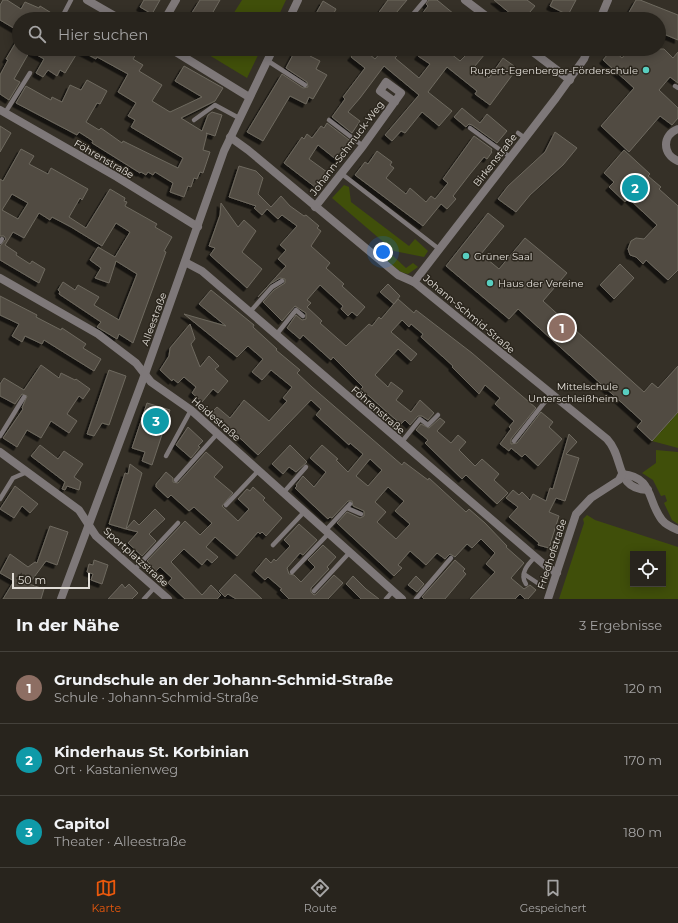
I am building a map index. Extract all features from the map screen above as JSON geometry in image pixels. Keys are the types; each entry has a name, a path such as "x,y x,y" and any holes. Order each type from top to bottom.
{"street":[{"path":"88,0 108,12"},
{"path":"169,12 176,0"},
{"path":"292,12 298,0"},
{"path":"465,0 481,12"},
{"path":"603,12 608,0"},
{"path":"182,56 249,97"},
{"name":"Alleestraße","path":"61,599 186,262 230,137 270,56"},
{"path":"538,56 570,80"},
{"name":"Birkenstraße","path":"414,282 510,158 522,136 570,80 584,56"},
{"name":"Johann-Schmuck-Weg","path":"315,207 342,174 394,102"},
{"name":"Föhrenstraße","path":"3,112 198,227"},
{"path":"678,129 668,135 665,145 669,155 678,161"},
{"name":"Johann-Schmid-Straße","path":"230,137 248,150 398,275 414,282 613,446 622,474"},
{"name":"Föhrenstraße","path":"186,262 202,271 535,557 557,573"},
{"name":"Heidestraße","path":"0,278 98,334 136,363 151,382 191,410 402,599"},
{"name":"Sportplatzstraße","path":"0,452 79,510 96,536 168,599"},
{"path":"622,474 630,475 644,482 663,521 678,530"},
{"name":"Friedhofstraße","path":"548,599 576,514 591,498 619,480 622,474"}],"lane":[{"path":"64,12 70,0"},
{"path":"414,12 425,0"},
{"path":"268,61 305,85"},
{"path":"3,112 30,73"},
{"path":"194,120 215,105 239,118"},
{"path":"329,120 363,146"},
{"path":"470,128 510,158"},
{"path":"342,174 439,248"},
{"path":"250,312 272,287 282,281"},
{"path":"276,335 296,310 303,316"},
{"path":"514,441 551,394"},
{"path":"0,436 24,397"},
{"path":"166,456 191,410"},
{"path":"401,443 420,419 428,425 438,415"},
{"path":"176,480 217,434"},
{"path":"284,492 306,467"},
{"path":"226,505 259,470"},
{"path":"0,499 13,478 27,472"},
{"path":"292,572 328,532 348,506 361,514"},
{"path":"273,545 305,511"},
{"path":"134,570 178,523"},
{"path":"314,591 350,552"},
{"path":"526,584 524,581 524,570 535,557"},
{"path":"416,599 451,558"},
{"path":"524,574 542,586"},
{"path":"144,599 154,588"},
{"path":"386,599 393,591"}],"green space":[{"path":"242,0 286,0 280,12 234,12"},
{"path":"211,56 258,56 247,78"},
{"path":"344,185 349,187 351,202 409,246 415,239 428,251 424,257 394,251 332,198"},
{"path":"391,254 406,268 413,263 418,267 408,274 401,272 386,260"},
{"path":"678,412 678,448 652,441"},
{"path":"656,450 678,452 678,524 672,520 664,503 667,501 665,495 661,496 653,480 642,473 656,463"},
{"path":"587,515 595,520 678,547 678,599 559,599 584,523 583,519"}],"building":[{"path":"3,0 7,0 21,9 25,2 39,8 40,6 50,12 12,12 12,27 0,20 0,5"},
{"path":"144,0 160,0 153,12 149,12 140,7"},
{"path":"200,0 220,0 213,12 192,12"},
{"path":"388,0 407,0 397,12 379,12"},
{"path":"429,0 437,0 452,12 423,12 428,6 426,4"},
{"path":"494,0 527,0 535,6 530,12 509,12"},
{"path":"553,0 576,0 570,12 562,12 550,6"},
{"path":"636,0 640,0 678,15 678,40 666,35 666,12 629,12"},
{"path":"323,1 336,9 334,12 317,12"},
{"path":"12,49 12,56 27,56 14,79 20,82 9,100 0,94 0,75 8,60 6,59"},
{"path":"666,51 673,58 678,52 678,83 670,77 659,90 678,108 678,118 672,125 660,116 629,152 601,126 634,88 603,60 606,56 620,56 622,58 624,56 666,56"},
{"path":"39,56 75,56 65,73 60,70 57,76 48,70 43,77 36,73 44,59"},
{"path":"90,56 135,56 133,59 143,65 139,71 162,85 152,101 170,112 202,97 175,81 184,66 223,88 215,101 181,118 202,131 208,115 212,112 222,115 215,136 206,133 203,150 210,152 203,173 200,172 197,179 194,178 191,187 188,186 184,197 170,192 173,183 155,172 153,175 148,172 146,175 141,172 140,173 92,143 93,141 79,132 77,135 16,103 26,86 51,100 52,97 62,102 70,85 81,90 87,80 107,91 100,104 97,103 86,122 99,130 101,128 122,143 123,141 178,168 183,158 131,127 135,120 128,116 136,103 118,92 128,74 97,57 96,59"},
{"path":"292,56 310,56 320,61 316,69 327,75 313,99 309,97 306,104 290,96 263,141 247,132 282,74 303,88 308,87 307,82 286,68"},
{"path":"371,56 375,59 378,56 397,56 395,58 419,78 430,64 418,56 454,56 460,61 465,56 483,56 475,66 489,78 503,58 514,66 509,71 513,74 490,105 475,94 477,91 447,67 428,92 452,111 439,126 422,112 405,133 401,131 392,141 385,135 419,95 384,66 348,112 360,121 352,133 332,117 345,99 343,97 365,68 351,57"},
{"path":"462,108 480,123 487,114 507,131 497,143 472,125 469,124 466,127 454,117"},
{"path":"327,123 353,143 338,161 318,145 309,159 327,172 315,187 284,163 302,137 304,139 307,134 312,138 321,126 324,128"},
{"path":"0,126 11,133 0,152"},
{"path":"555,132 577,148 563,165 530,195 516,212 498,199 508,186 545,152"},
{"path":"474,136 492,149 492,152 487,159 484,157 470,174 453,196 456,199 447,209 441,204 423,226 355,175 365,162 368,164 377,151 392,162 390,165 394,168 386,178 406,194 410,188 426,202 431,196 435,199 448,183 443,179"},
{"path":"21,149 34,156 29,164 48,174 51,168 88,189 82,200 80,198 69,217 86,228 110,189 125,198 124,201 127,202 125,206 157,224 155,227 172,237 164,251 166,252 133,343 119,334 117,339 97,327 101,322 59,294 60,292 58,290 63,282 75,290 78,285 99,297 94,305 119,320 137,274 116,261 109,283 95,278 101,268 90,260 98,247 115,257 130,232 116,223 102,246 52,217 50,220 39,213 24,238 13,232 5,245 17,253 16,255 30,264 32,261 45,269 39,283 0,260 0,246 6,239 4,236 0,236 0,179 3,181","holes":["12,194 28,203 18,219 2,210"]},
{"path":"624,150 650,174 648,176 661,187 659,189 678,206 678,270 668,280 646,260 643,264 636,257 630,255 628,249 631,241 636,238 644,239 657,225 628,198 625,202 609,187 614,182 604,173"},
{"path":"239,166 256,171 263,178 258,194 271,207 281,196 290,206 304,216 306,215 319,226 317,228 321,231 311,246 330,263 326,268 344,284 342,286 365,307 357,316 352,312 348,316 341,309 343,306 320,285 307,300 311,303 307,307 322,321 320,323 346,346 369,324 372,326 379,317 381,319 398,299 414,313 416,310 472,353 536,408 511,439 511,444 517,443 541,412 553,422 549,427 562,439 538,466 525,454 522,457 511,448 509,451 500,444 511,429 509,427 514,421 495,404 500,398 485,385 479,394 452,367 453,366 421,337 423,334 411,324 409,327 402,320 391,332 417,354 411,361 398,349 375,375 388,387 391,382 403,391 396,400 411,412 420,400 434,413 428,420 422,416 418,416 410,425 405,420 401,424 388,413 361,389 363,387 333,357 331,360 303,335 300,339 287,328 296,315 302,320 306,319 306,313 295,306 282,321 263,302 274,290 285,283 285,279 280,278 270,284 258,297 286,266 278,259 286,250 280,245 297,226 282,215 278,219 267,209 262,215 254,208 256,206 229,197"},
{"path":"221,203 238,227 244,220 256,231 242,252 262,269 247,288 210,255 215,248 209,246 220,215"},
{"path":"488,213 504,226 481,254 499,269 525,238 567,273 543,301 644,392 652,383 658,388 678,366 678,412 652,441 637,427 642,421 518,309 509,319 446,266"},
{"path":"620,264 634,278 614,299 600,285"},
{"path":"388,284 400,296 394,304 380,292"},
{"path":"211,290 254,325 253,327 277,349 276,350 300,370 297,373 402,465 404,462 428,480 429,478 466,512 469,509 485,523 507,546 506,547 524,563 511,578 524,589 530,585 536,590 528,599 525,599 520,594 515,599 470,599 495,572 486,564 495,553 481,539 472,548 467,544 455,557 450,554 445,559 437,553 426,565 410,551 398,565 402,568 394,576 337,523 347,512 360,518 364,516 364,511 353,506 352,501 348,501 332,518 330,517 328,519 295,488 303,476 314,487 326,472 310,458 322,445 338,459 336,460 348,472 363,454 350,443 349,445 316,415 321,409 311,400 258,455 212,412 217,407 230,418 244,400 269,421 287,401 283,398 292,387 271,370 262,380 252,372 263,359 248,346 237,357 184,314 226,326 199,304","holes":["370,459 382,470 368,486 356,476","388,487 404,501 395,511 410,524 396,539 377,522 386,512 375,502"]},
{"path":"0,296 37,315 36,317 61,330 62,328 86,344 83,348 101,359 94,371 44,340 42,344 25,336 22,342 12,336 19,324 0,315"},
{"path":"190,324 195,339 191,344 200,367 209,356 219,366 215,369 228,381 218,393 213,389 202,402 192,393 196,387 184,377 178,383 173,379 172,381 160,370 169,356 170,348"},
{"path":"41,365 59,378 61,373 75,380 76,379 90,389 83,399 79,396 67,414 77,421 69,433 51,421 41,438 27,430 17,447 3,438 23,409 22,408 27,396 22,394 15,404 0,396 0,384 4,378 24,390"},
{"path":"109,370 126,376 109,425 102,423 94,436 87,434"},
{"path":"147,403 170,410 152,465 142,461 145,452 132,448"},
{"path":"440,418 445,422 437,431 451,443 458,435 466,442 459,450 475,466 482,459 499,474 494,480 508,493 497,504 466,475 462,479 425,443 428,440 416,430 421,424 429,428"},
{"path":"188,427 203,441 198,446 200,447 191,458 176,445"},
{"path":"569,434 577,442 566,454 579,458 565,501 556,498 549,512 559,516 549,548 538,545 539,543 509,517 518,507 506,498 513,490 519,495 522,492 530,500 533,494 546,501 550,488 553,489"},
{"path":"40,445 58,459 64,451 83,464 74,477 81,482 79,490 67,486 65,490 62,489 65,482 31,456"},
{"path":"290,445 307,462 296,472 289,467 283,474 272,464"},
{"path":"206,452 223,467 214,477 233,493 222,506 238,521 249,509 238,499 247,489 250,491 253,487 265,498 263,500 282,518 266,536 262,532 260,534 258,532 237,556 215,537 206,547 218,557 212,563 207,559 202,565 184,549 171,562 202,595 211,585 221,595 217,599 185,599 168,583 172,578 160,567 156,571 147,561 185,521 200,535 212,523 194,507 189,511 171,495 168,498 156,487 156,484 166,472 173,478 173,482 178,483"},
{"path":"130,464 142,473 126,529 109,524 125,473 128,474"},
{"path":"15,486 38,504 30,513 22,506 14,518 0,509"},
{"path":"155,509 165,519 149,534 156,541 142,556 128,543 138,532 126,529 134,520 139,525"},
{"path":"299,524 317,540 303,555 300,553 287,568 289,574 294,575 301,582 315,567 308,560 323,545 336,557 327,567 329,569 311,588 311,592 314,595 316,594 334,575 343,583 328,599 289,599 280,590 282,589 268,577 265,580 255,571 266,558 271,563 274,559 276,561 290,546 284,540"},
{"path":"50,526 68,532 57,565 46,561 29,584 44,589 41,599 3,599 14,581 0,573 10,554 28,567 35,562 37,563"},
{"path":"94,560 108,565 102,584 91,580 93,574 87,572 89,564 93,565"},
{"path":"455,560 465,569 463,571 466,574 445,599 424,599 422,597"},
{"path":"235,574 262,599 236,599 228,594 225,597 219,591"},
{"path":"353,576 379,599 361,599 346,584"},
{"path":"416,576 424,584 417,592 408,585"},
{"path":"122,584 125,588 129,584 138,593 132,599 108,599"}],"place":[{"name":"Rupert-Egenberger-Förderschule","path":"646,70"},
{"name":"Kinderhaus St. Korbinian","path":"635,188"},
{"name":"Grüner Saal","path":"466,256"},
{"name":"Haus der Vereine","path":"490,283"},
{"name":"Grundschule an der Johann-Schmid-Straße","path":"562,328"},
{"name":"Mittelschule Unterschleißheim","path":"626,392"},
{"name":"Capitol","path":"156,421"}]}
